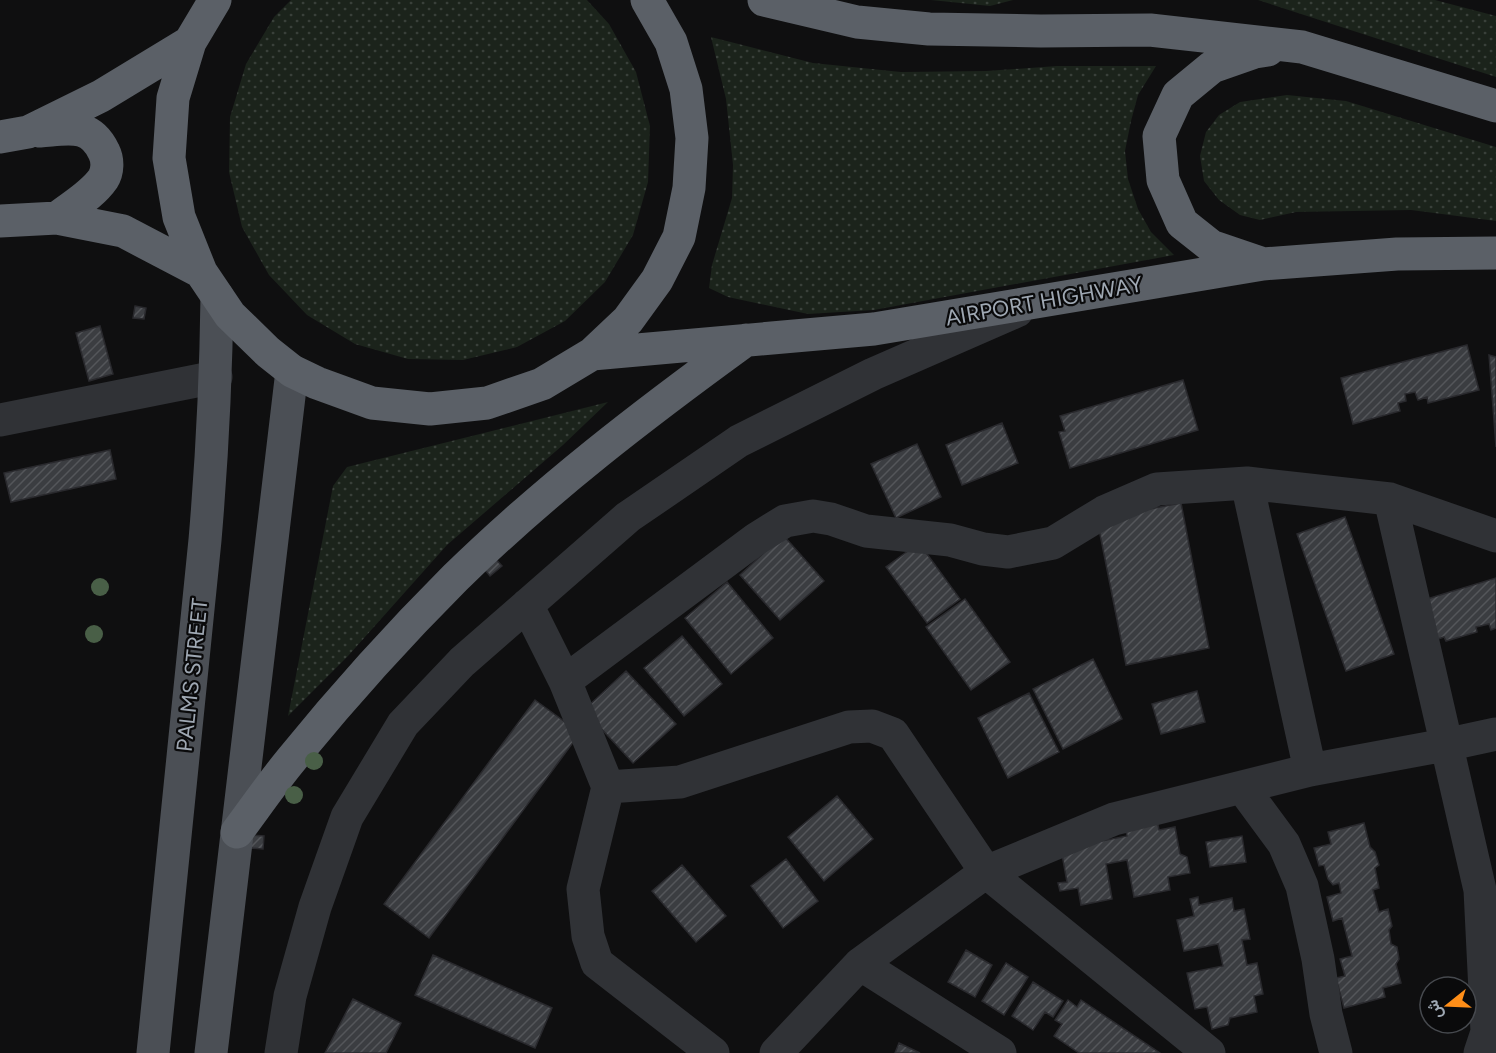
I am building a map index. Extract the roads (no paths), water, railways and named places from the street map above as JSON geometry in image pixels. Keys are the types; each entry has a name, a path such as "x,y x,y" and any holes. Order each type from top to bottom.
{"highway":[{"path":"215,0 190,42 173,98 169,158 179,217 209,284 230,315 268,352 292,371 317,383 372,403 430,409 488,403 542,384 592,354 628,320 657,280 679,237 689,188 692,138 686,89 670,42 647,0"},
{"path":"764,0 857,22 929,29 1041,32 1150,30 1302,47 1496,106"},
{"path":"14,135 101,96 190,42"},
{"path":"1263,264 1211,246 1182,223 1163,180 1159,136 1178,95 1212,67 1255,52 1302,47"},
{"path":"14,135 85,130 93,135 100,144 105,155 106,173 86,195 57,218"},
{"path":"0,221 57,218 123,231 209,284"},
{"name":"AIRPORT HIGHWAY","path":"592,354 874,329 1263,264 1397,254 1496,253"},
{"path":"237,832 346,694 456,578 518,520 614,439 746,340"}],"main road":[{"name":"PALMS STREET","path":"153,1053 212,459 216,377 209,284"},
{"path":"211,1053 292,371"}],"street":[{"path":"281,1053 291,996 312,919 347,817 403,724 462,662 628,517 739,441 873,374 1040,301"},
{"path":"0,420 216,377"},
{"path":"565,681 756,539 785,521 813,516 831,519 866,531 950,540 983,549 1008,552 1053,543 1104,512 1157,489 1247,483 1389,499 1496,536"},
{"path":"1247,483 1310,770"},
{"path":"1389,499 1480,890 1487,1032 1480,1053"},
{"path":"527,605 565,681 608,787 583,889 588,936 597,963 713,1053"},
{"path":"608,787 680,782 849,728 872,726 893,734 986,872 1209,1053"},
{"path":"776,1053 860,964 986,872 1114,819 1310,770 1496,734"},
{"path":"1242,787 1284,844 1302,886 1318,959 1326,1014 1336,1053"},
{"path":"860,964 1000,1053"}]}
